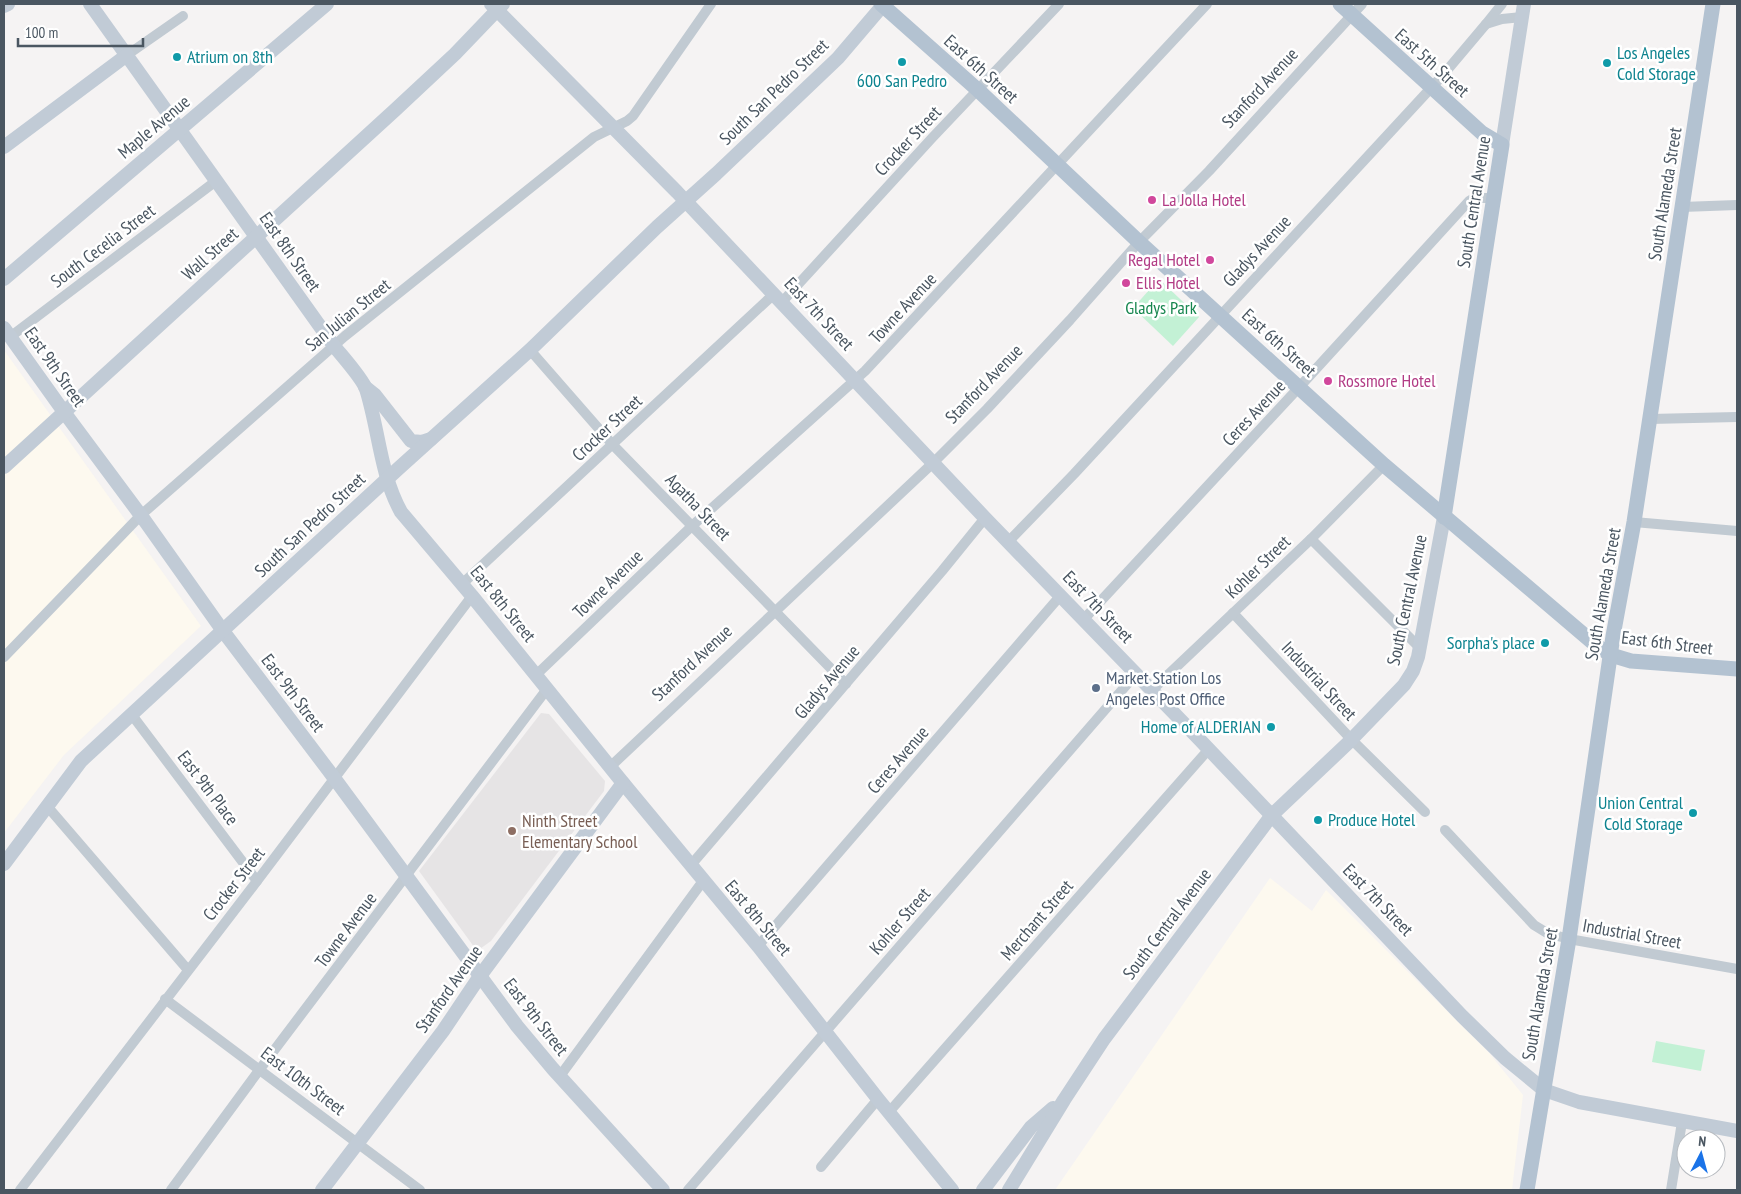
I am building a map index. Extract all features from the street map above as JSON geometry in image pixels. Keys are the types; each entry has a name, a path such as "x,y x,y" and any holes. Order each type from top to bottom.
{"main road":[{"path":"4,6 8,4"},
{"name":"East 8th Street","path":"90,4 365,387 387,479 392,496 401,512 472,596 622,784 758,946 952,1190"},
{"name":"Maple Avenue","path":"4,279 327,4"},
{"name":"East 6th Street","path":"882,4 979,91 1139,242 1384,465 1596,646 1611,655 1631,660 1737,669"},
{"name":"South San Pedro Street","path":"4,864 81,761 530,350 657,227 686,202 838,58 882,4"},
{"name":"East 5th Street","path":"1340,4 1357,9 1430,88 1482,133 1502,145"},
{"name":"South Alameda Street","path":"1527,1190 1569,939 1611,655 1650,420 1713,4"},
{"name":"East 7th Street","path":"498,6 612,128 686,202 934,462 985,518 1209,749 1462,1016 1505,1058 1544,1090 1579,1102 1737,1131"},
{"name":"Wall Street","path":"4,467 455,54 498,6"},
{"name":"South Central Avenue","path":"1009,1190 1104,1039 1272,815 1404,685 1413,671 1444,517 1523,10"},
{"path":"4,147 127,55"},
{"name":"East 9th Street","path":"7,332 223,631 517,1026 663,1190"},
{"path":"365,387 376,395 411,441 422,442 432,439"},
{"name":"Stanford Avenue","path":"322,1190 443,1031 480,976 622,784"},
{"path":"983,1190 1031,1127 1064,1100"}],"street":[{"name":"San Julian Street","path":"4,657 141,515 334,346 594,137 627,121 633,116 711,4"},
{"name":"Crocker Street","path":"462,584 613,445 778,298 979,91 1059,4"},
{"name":"Towne Avenue","path":"536,675 693,525 885,351 1056,164 1207,4"},
{"name":"Gladys Avenue","path":"1008,542 1074,474 1430,88 1502,4"},
{"name":"Stanford Avenue","path":"610,767 987,410 1139,242 1214,165 1357,9"},
{"path":"1486,24 1523,10"},
{"path":"127,55 183,16"},
{"name":"South Cecelia Street","path":"7,332 216,181"},
{"name":"Ceres Avenue","path":"1084,619 1300,387 1469,201 1474,198 1493,198"},
{"path":"1682,207 1737,205"},
{"name":"Agatha Street","path":"530,350 613,445 846,684"},
{"path":"1650,420 1737,418"},
{"name":"Kohler Street","path":"1152,690 1311,539 1384,465"},
{"name":"Gladys Avenue","path":"691,865 985,518"},
{"path":"1634,522 1737,531"},
{"path":"1311,539 1419,647"},
{"name":"Ceres Avenue","path":"758,946 1061,595"},
{"name":"Crocker Street","path":"20,1190 472,596"},
{"name":"Industrial Street","path":"1233,613 1351,739 1425,812"},
{"name":"Kohler Street","path":"688,1190 1136,674"},
{"name":"Towne Avenue","path":"172,1190 260,1069 547,689"},
{"name":"East 9th Place","path":"132,715 257,881"},
{"name":"Merchant Street","path":"889,1112 1209,749"},
{"path":"47,806 188,970"},
{"name":"Industrial Street","path":"1445,830 1534,925 1547,933 1569,939 1737,969"},
{"path":"560,1076 703,881"},
{"name":"East 10th Street","path":"165,999 420,1190"},
{"path":"820,1167 878,1099"},
{"path":"1671,1190 1682,1122"}],"shaded area":[{"path":"4,350 201,626 64,755 4,833"},
{"name":"Ninth Street Elementary School","path":"541,713 549,714 605,781 604,791 491,941 477,951 419,871"},
{"path":"1270,878 1312,911 1326,890 1489,1053 1523,1095 1512,1190 1055,1190"}],"green space":[{"name":"Gladys Park","path":"1159,279 1199,317 1173,346 1133,308"},
{"path":"1656,1041 1705,1050 1701,1071 1652,1062"}],"place":[{"name":"Atrium on 8th","path":"177,57"},
{"name":"600 San Pedro","path":"902,62"},
{"name":"Los Angeles Cold Storage","path":"1607,63"},
{"name":"La Jolla Hotel","path":"1152,200"},
{"name":"Regal Hotel","path":"1210,260"},
{"name":"Ellis Hotel","path":"1126,283"},
{"name":"Rossmore Hotel","path":"1328,381"},
{"name":"Sorpha's place","path":"1545,643"},
{"name":"Market Station Los Angeles Post Office","path":"1096,688"},
{"name":"Home of ALDERIAN","path":"1271,727"},
{"name":"Union Central Cold Storage","path":"1693,813"},
{"name":"Produce Hotel","path":"1318,820"},
{"name":"Ninth Street Elementary School","path":"512,831"}]}
